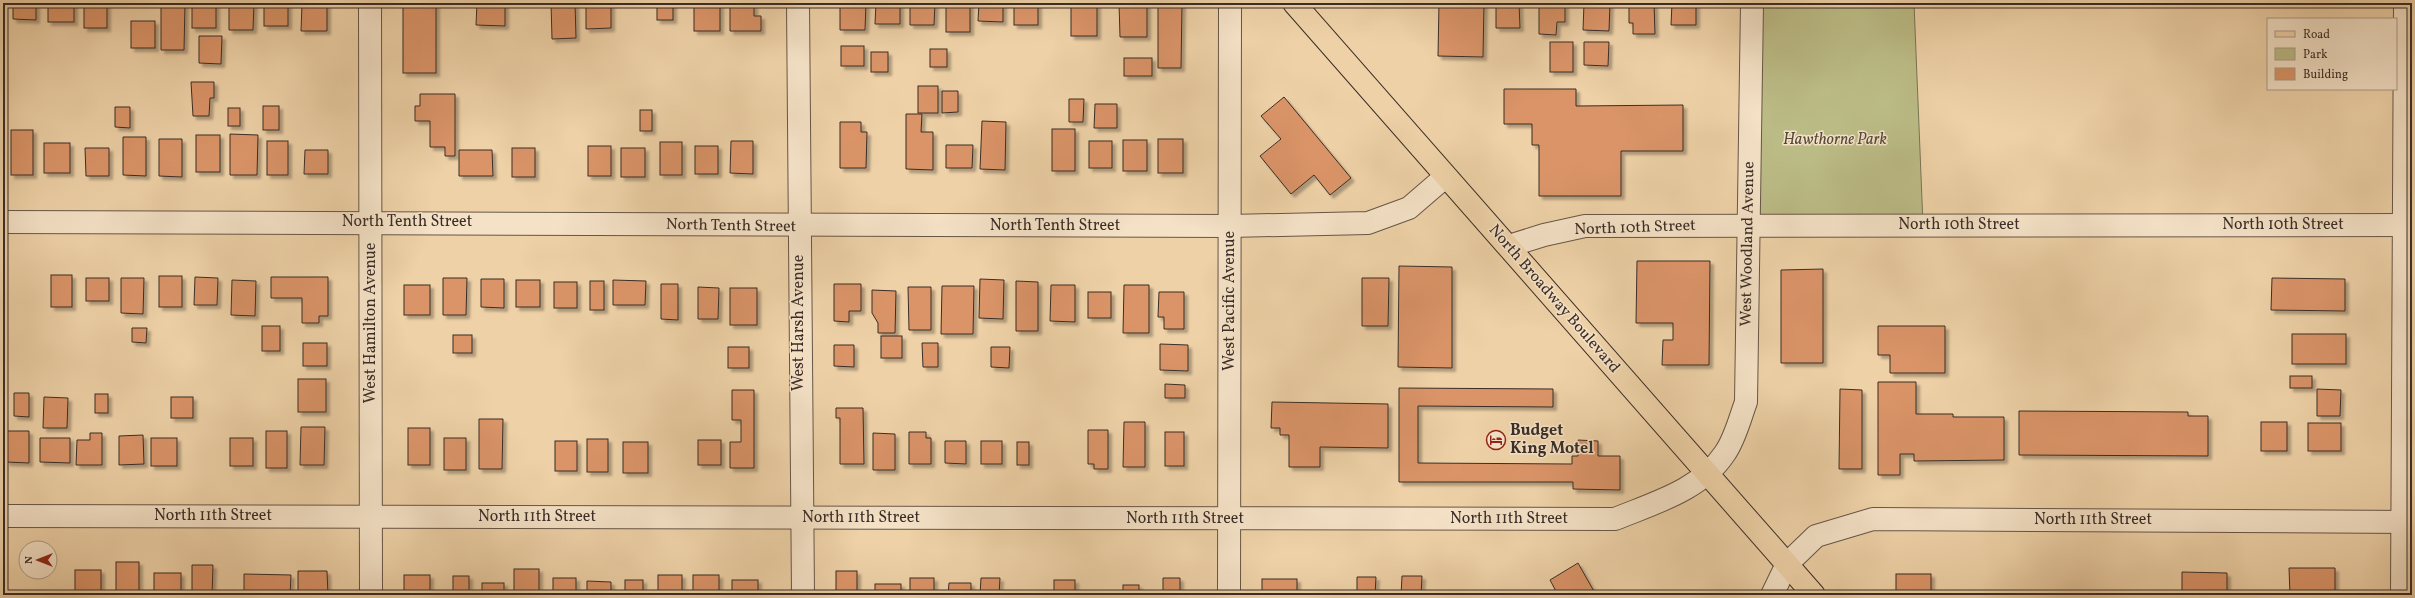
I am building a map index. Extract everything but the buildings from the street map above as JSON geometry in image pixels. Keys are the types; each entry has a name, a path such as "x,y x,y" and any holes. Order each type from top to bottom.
{"main road":[{"name":"North Broadway Boulevard","path":"1294,3 1444,176 1509,246 1814,595"}],"street":[{"name":"West Hamilton Avenue","path":"370,3 371,595"},
{"name":"West Harsh Avenue","path":"798,3 801,518 803,595"},
{"name":"West Woodland Avenue","path":"1707,474 1726,453 1746,402 1752,3"},
{"path":"2402,595 2407,522 2408,224 2405,3"},
{"name":"West Pacific Avenue","path":"1229,595 1230,8"},
{"name":"North Tenth Street","path":"3,222 370,222 799,226 1230,226 1368,223 1409,208 1444,176"},
{"name":"North 10th Street","path":"1509,246 1544,235 1585,226 2408,224"},
{"name":"North 11th Street","path":"3,516 1615,519 1681,492 1707,474"},
{"name":"North 11th Street","path":"1788,564 1816,536 1873,519 2407,522"},
{"path":"1772,595 1788,564"}],"green space":[{"name":"Hawthorne Park","path":"1752,3 1914,3 1923,225 1748,226"}],"place":[{"name":"Budget King Motel","path":"1496,440"}]}
